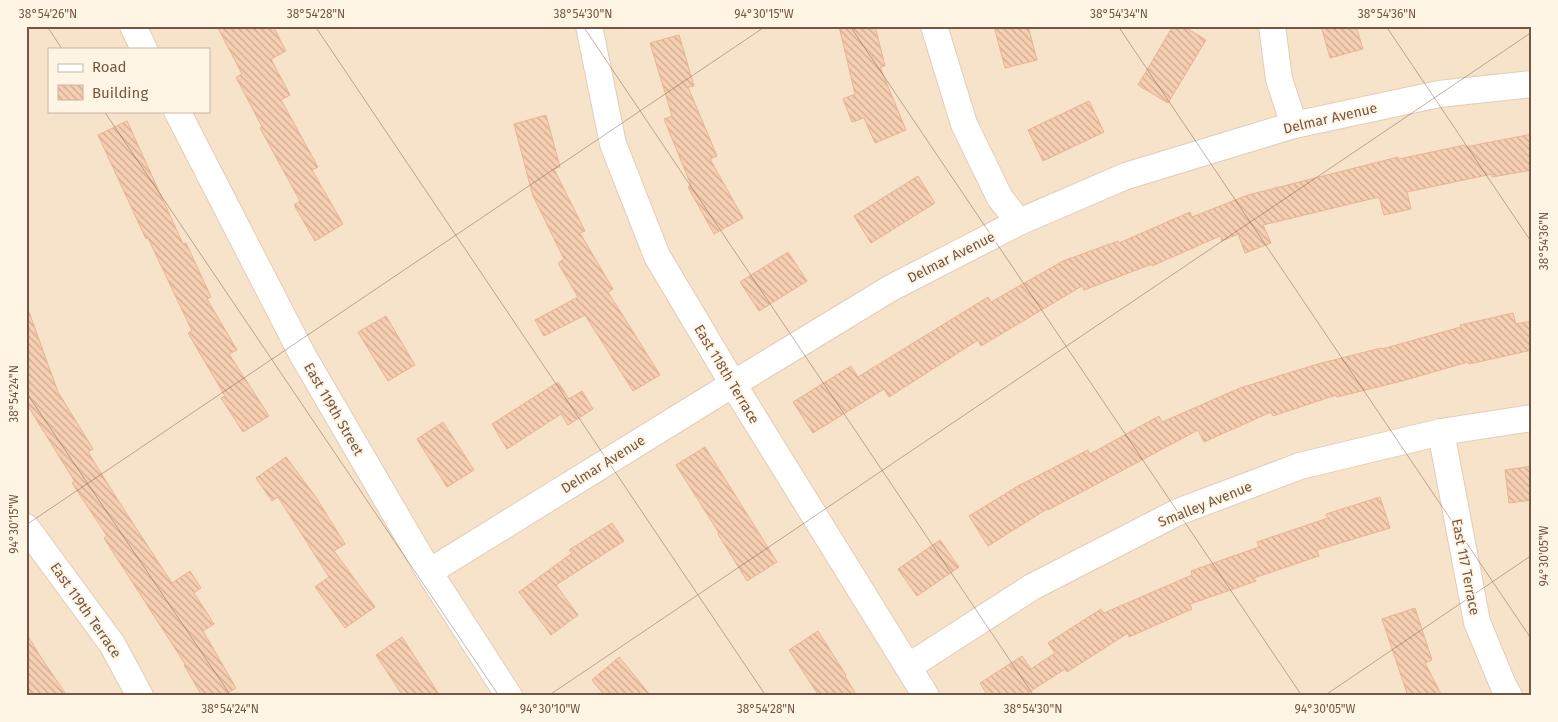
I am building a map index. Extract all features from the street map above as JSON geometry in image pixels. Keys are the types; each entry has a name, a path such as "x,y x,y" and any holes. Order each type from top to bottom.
{"street":[{"path":"133,26 144,48"},
{"name":"East 118th Terrace","path":"589,26 613,144 657,256 732,384 926,696"},
{"path":"934,26 964,124 1000,198 1019,222"},
{"path":"1272,26 1279,79 1294,124"},
{"name":"Delmar Avenue","path":"429,572 891,288 1019,222 1126,176 1294,124 1439,94 1532,84"},
{"name":"East 119th Street","path":"178,112 302,354 429,572 509,696"},
{"name":"Smalley Avenue","path":"908,667 1032,587 1178,512 1300,466 1441,432 1532,418"},
{"name":"East 117 Terrace","path":"1441,432 1477,622 1502,684 1510,696"},
{"name":"East 119th Terrace","path":"26,527 112,644 140,696"}],"shaded area":[{"path":"26,26 1532,26 1532,696 26,696"}],"building":[{"path":"217,26 273,26 286,51 271,59 290,95 281,100 318,167 312,170 343,224 315,241 294,205 300,201 260,128 262,127 236,77 242,74"},
{"path":"839,26 875,26 885,66 880,67 906,130 875,143 864,118 852,122 843,99 855,94"},
{"path":"994,26 1028,26 1037,60 1005,68"},
{"path":"1173,26 1183,26 1206,40 1168,103 1138,85"},
{"path":"1321,26 1356,26 1363,49 1330,58"},
{"path":"679,35 694,86 688,87 717,156 710,159 743,218 714,234 688,187 691,185 664,119 672,116 650,43"},
{"path":"1089,101 1104,132 1043,161 1028,130"},
{"path":"546,115 560,167 554,169 585,231 580,233 613,289 608,292 660,375 633,391 585,315 544,336 535,320 578,297 558,263 564,259 533,196 514,124"},
{"path":"127,121 183,244 186,243 211,297 207,299 237,350 229,354 269,416 243,432 221,398 225,396 188,333 192,331 148,238 146,239 98,135"},
{"path":"1532,134 1532,170 1492,177 1492,174 1407,192 1411,209 1384,215 1379,197 1263,225 1271,243 1245,253 1238,234 1222,241 1220,236 1152,266 1152,264 1084,290 1082,286 981,346 978,340 889,397 884,389 813,433 793,402 851,366 858,377 988,297 991,302 1063,261 1118,241 1119,243 1190,212 1192,217 1248,195 1398,157 1399,159 1465,145 1465,147"},
{"path":"918,176 935,203 871,243 854,216"},
{"path":"788,252 807,281 759,311 740,282"},
{"path":"29,312 58,392 93,449 88,452 121,505 172,583 190,571 201,588 194,593 214,624 203,631 236,688 222,696 202,696 185,664 104,538 107,536 72,483 75,482 28,406 26,400 26,313"},
{"path":"1513,313 1516,324 1532,321 1532,350 1469,364 1468,362 1402,381 1337,397 1336,395 1273,416 1271,412 1204,442 1198,430 1047,509 988,546 969,516 1018,486 1088,450 1090,454 1159,416 1162,422 1240,388 1318,364 1382,349 1461,327 1460,325"},
{"path":"386,316 415,365 388,381 358,332"},
{"path":"558,382 569,399 582,391 593,409 568,425 561,414 507,449 492,424"},
{"path":"443,422 474,470 447,487 417,439"},
{"path":"705,447 777,562 747,581 676,465"},
{"path":"286,457 315,496 345,544 334,551 375,607 345,628 315,587 329,577 278,497 272,501 256,478"},
{"path":"1532,466 1532,500 1509,503 1505,470"},
{"path":"1380,497 1390,528 1317,550 1319,556 1254,578 1256,581 1190,604 1192,609 1129,637 1128,633 1067,672 1065,669 1023,696 988,696 980,683 1022,656 1031,669 1055,653 1048,643 1101,609 1104,613 1192,575 1191,571 1259,547 1257,542 1328,518 1326,514"},
{"path":"612,523 624,541 556,585 578,615 551,635 519,592 572,553 569,550"},
{"path":"940,540 959,567 917,596 898,569"},
{"path":"1415,608 1432,660 1425,663 1442,696 1408,696 1382,619"},
{"path":"818,631 857,696 819,696 789,650"},
{"path":"26,633 42,659 67,696 26,696"},
{"path":"402,637 440,696 403,696 376,655"},
{"path":"619,657 651,696 605,696 592,680"}]}
